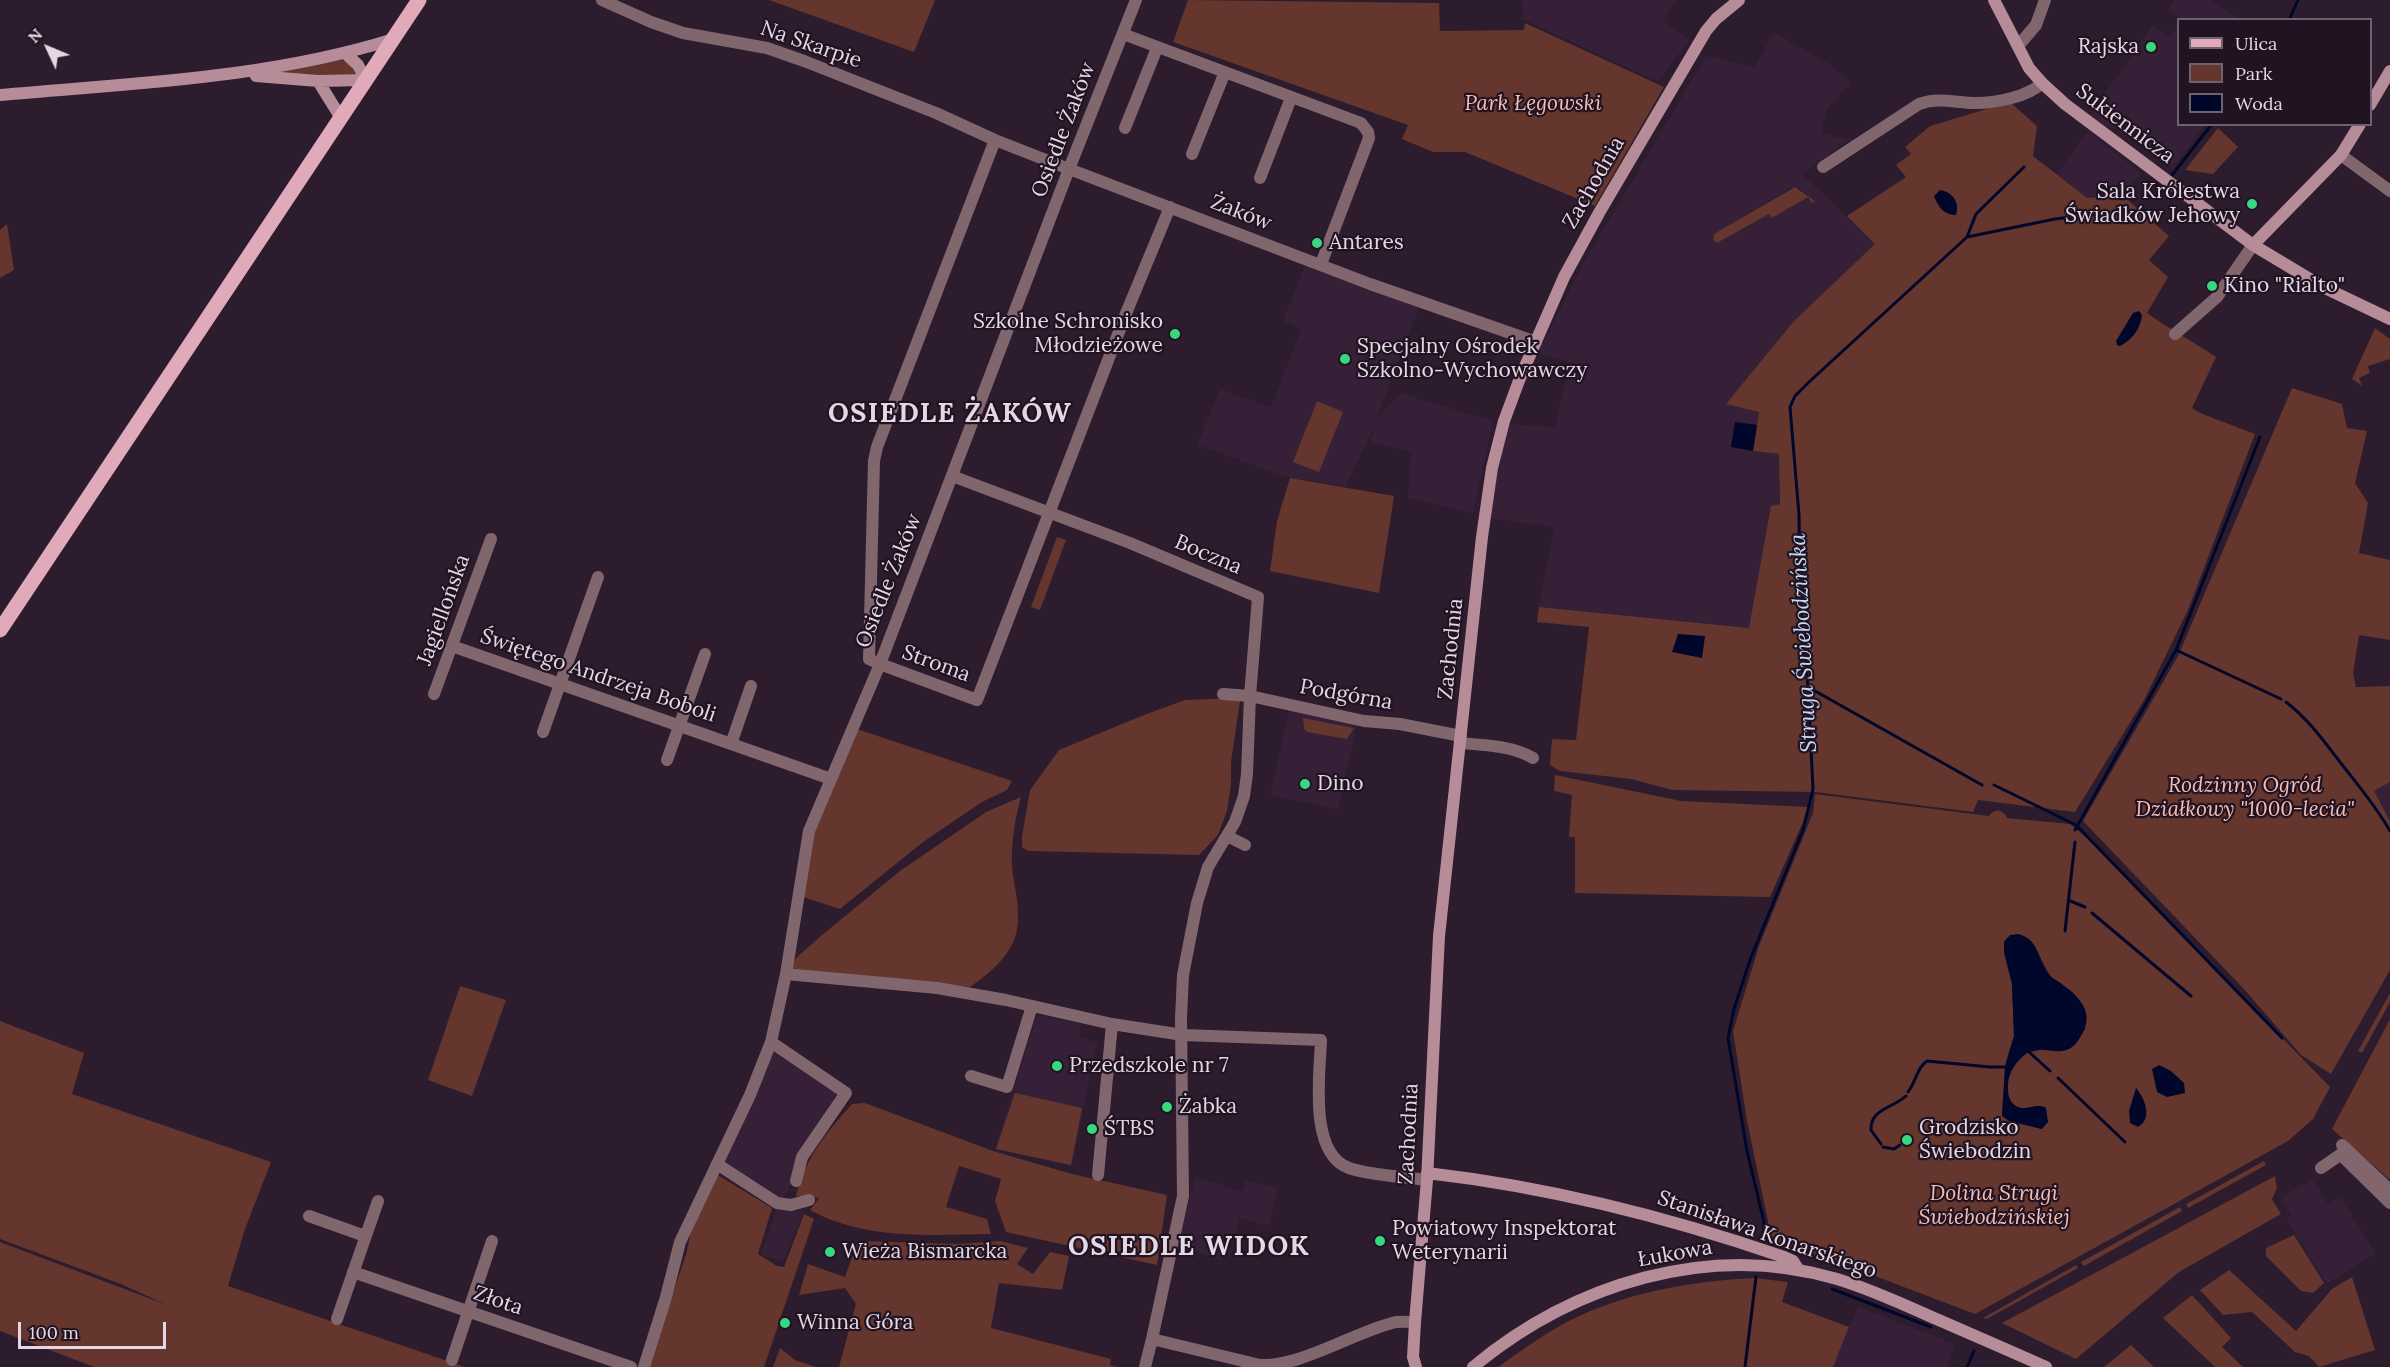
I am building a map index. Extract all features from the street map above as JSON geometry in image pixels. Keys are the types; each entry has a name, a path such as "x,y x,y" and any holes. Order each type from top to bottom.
{"main road":[{"path":"0,630 419,0"}],"street":[{"name":"Na Skarpie","path":"602,0 644,19 684,33 766,48 936,113"},
{"name":"Osiedle Żaków","path":"995,140 877,447 873,494 868,659 880,664 1136,0"},
{"name":"Zachodnia","path":"1416,1367 1413,1357 1427,1176 1436,972 1482,537 1492,468 1504,421 1536,342 1584,240 1706,32 1716,19 1739,0"},
{"name":"Sukiennicza","path":"1994,0 2029,68 2065,104 2253,245 2323,286 2390,319"},
{"path":"2018,46 2036,25 2045,0"},
{"path":"1123,34 1360,123 1368,132 1369,138 1321,264"},
{"path":"0,95 240,74 346,54 394,39"},
{"path":"1125,128 1157,48"},
{"path":"240,74 318,81 366,80 358,65 346,54"},
{"path":"2372,102 2390,71"},
{"path":"1192,154 1225,72"},
{"path":"318,81 340,118"},
{"path":"1823,167 1920,104 1933,100 1976,103 2002,99 2035,90 2042,83"},
{"path":"1260,178 1291,98"},
{"name":"Żaków","path":"936,113 995,140 1069,169 1536,342"},
{"path":"2175,334 2217,297 2253,245 2341,155 2359,126"},
{"path":"2341,155 2386,188"},
{"path":"952,476 1050,513 1170,207"},
{"name":"Stroma","path":"880,664 977,700 1050,513"},
{"name":"Boczna","path":"1050,513 1258,597 1250,696"},
{"name":"Jagiellońska","path":"434,694 491,539"},
{"path":"543,732 598,577"},
{"name":"Świętego Andrzeja Boboli","path":"452,646 831,779"},
{"path":"667,760 705,654"},
{"path":"644,1367 687,1226 753,1097 771,1042 786,974 809,831 880,664"},
{"name":"Świętego Andrzeja Boboli","path":"731,744 751,686"},
{"name":"Podgórna","path":"1223,694 1250,696 1364,721 1400,724 1461,740 1513,750 1533,758"},
{"path":"1145,1367 1183,1196 1181,1001 1183,975 1201,886 1210,861 1239,813 1245,785 1250,696"},
{"path":"1227,836 1245,845"},
{"path":"786,974 937,988 1112,1024 1183,1035 1321,1040 1320,1118 1326,1144 1337,1160 1348,1168 1427,1176"},
{"path":"971,1076 1007,1087 1032,1006"},
{"path":"1098,1175 1112,1024"},
{"path":"771,1042 846,1093 824,1116 799,1155 796,1181"},
{"path":"2321,1168 2344,1150"},
{"path":"2344,1150 2390,1190"},
{"path":"2344,1150 2390,1203"},
{"path":"717,1164 777,1203 791,1205 808,1200"},
{"name":"Stanisława Konarskiego","path":"1427,1176 1519,1186 1633,1210 1715,1234 1784,1257 1793,1261 1798,1269 1838,1279 1882,1295 2046,1367"},
{"path":"337,1319 378,1201"},
{"path":"309,1216 366,1236"},
{"path":"452,1360 492,1241"},
{"name":"Łukowa","path":"1473,1367 1498,1346 1545,1316 1594,1292 1622,1283 1672,1272 1728,1265 1798,1269"},
{"name":"Złota","path":"353,1272 631,1367"},
{"path":"1152,1339 1260,1365 1275,1365 1290,1363 1394,1322 1415,1322"}],"shaded area":[{"path":"1522,0 1677,0 1663,21 1690,39 1658,82 1523,19"},
{"path":"2175,0 2211,0 2238,18 2180,18 2168,10"},
{"path":"2152,26 2170,37 2177,26 2177,126 2204,126 2172,168 2124,130 2104,127 2090,115"},
{"path":"1774,33 1831,65 1851,83 1827,109 1821,133 1848,140 1802,174 1876,244 1793,322 1727,403 1759,412 1757,425 1735,422 1731,447 1779,454 1780,504 1771,506 1750,628 1539,607 1554,527 1488,518 1508,424 1555,427 1570,362 1537,354 1583,264 1706,56 1754,67","holes":["1790,188 1799,188 1815,201 1812,202 1808,196 1772,218 1769,214 1717,243 1712,237"]},
{"path":"2088,131 2142,174 2122,195 2087,199 2056,175"},
{"name":"Specjalny Ośrodek Szkolno-Wychowawczy","path":"1305,266 1419,308 1376,419 1400,393 1493,421 1473,514 1408,498 1411,452 1370,442 1375,425 1346,486 1290,478 1197,445 1220,389 1271,407 1301,329 1283,321"},
{"path":"1289,711 1357,724 1338,809 1270,795"},
{"path":"2390,782 2390,821 2374,791"},
{"name":"Przedszkole nr 7","path":"1037,1015 1081,1024 1079,1037 1097,1042 1072,1166 995,1149"},
{"path":"775,1048 842,1092 782,1201 721,1162"},
{"path":"1196,1177 1242,1191 1246,1180 1278,1188 1269,1226 1240,1218 1234,1238 1220,1260 1175,1245"},
{"path":"2312,1179 2328,1204 2340,1197 2376,1253 2327,1284 2286,1219 2292,1215 2281,1198"},
{"path":"778,1206 803,1212 783,1262 761,1255"},
{"path":"1858,1307 1955,1344 1947,1367 1833,1367"}],"green space":[{"path":"769,0 935,0 914,52"},
{"name":"Park Łęgowski","path":"1188,0 1439,3 1440,31 1524,30 1525,23 1664,87 1595,206 1465,152 1433,152 1402,139 1408,125 1173,42"},
{"path":"342,60 353,65 358,77 255,72"},
{"path":"2010,102 2037,126 2033,156 2087,198 2122,195 2169,236 2149,260 2168,277 2147,313 2216,357 2192,408 2255,434 2188,610 2144,700 2075,812 1978,800 1973,812 1815,792 1673,790 1631,779 1560,771 1550,765 1552,739 1576,740 1589,627 1537,622 1539,607 1749,628 1771,506 1780,504 1779,454 1753,451 1759,412 1726,404 1793,322 1875,244 1847,216 1906,177 1896,165 1911,154 1905,147 1930,126"},
{"path":"2218,128 2238,147 2213,174 2185,170"},
{"path":"1795,187 1815,201 1812,203 1808,197 1772,218 1769,214 1717,243 1713,240 1714,234"},
{"path":"7,224 14,270 0,278 0,230"},
{"path":"2375,328 2390,339 2390,359 2368,366 2370,373 2359,378 2362,386 2352,379"},
{"name":"Rodzinny Ogród Działkowy \"1000-lecia\"","path":"2292,388 2342,404 2347,428 2367,431 2355,483 2368,503 2359,553 2390,560 2390,640 2359,635 2353,673 2356,687 2390,686 2390,782 2374,791 2390,821 2390,970 2331,1074 2301,1055 2243,988 2083,821 2178,656"},
{"path":"1317,401 1343,412 1319,472 1293,462"},
{"path":"1290,478 1394,496 1379,593 1270,571 1277,521"},
{"path":"1057,537 1066,540 1040,610 1031,607"},
{"path":"1234,698 1240,701 1227,811 1218,835 1199,855 1029,851 1022,848 1030,790 1059,750 1185,700"},
{"path":"1303,718 1354,728 1347,739 1307,732 1304,729"},
{"path":"857,729 1012,781 1007,790 982,802 923,842 840,909 797,895 805,829"},
{"path":"1555,775 1681,801 1808,807 1770,897 1575,893 1575,837 1569,837 1572,795 1554,791"},
{"name":"Dolina Strugi Świebodzińskiej","path":"1815,794 1989,816 1999,811 2007,818 2070,824 2086,837 2330,1087 2313,1119 2288,1141 1975,1314 1766,1238 1768,1221 1747,1121 1733,1031 1759,946 1813,813","holes":["2006,938 2031,941 2051,977 2062,984 2085,1025 2085,1030 2040,1050 2027,1053 2011,1071 2007,1088 2010,1099 2018,1108 2040,1106 2046,1108 2042,1129 2009,1121 2002,1112 2006,1061 2014,1036 2012,984 2004,952"]},
{"path":"1021,797 1012,848 1018,925 1011,947 1005,956 980,980 970,987 789,968 797,957 822,935 900,871 986,812"},
{"path":"460,986 506,1000 472,1096 428,1080"},
{"path":"2390,993 2390,1002 2362,1053 2358,1051"},
{"path":"2390,1019 2390,1180 2332,1129"},
{"path":"0,1021 84,1053 72,1094 271,1162 245,1229 228,1286 465,1367 94,1367 0,1331 0,1242 167,1305 121,1284 0,1239"},
{"path":"1015,1093 1082,1108 1071,1165 996,1149"},
{"path":"865,1103 993,1151 1072,1174 1167,1195 1157,1265 1006,1232 995,1201 1001,1179 959,1166 946,1207 987,1219 991,1234 922,1235 875,1231 831,1220 810,1210 819,1198 796,1196 811,1158 826,1135 852,1104"},
{"path":"2264,1161 2266,1165 2188,1208 2186,1204"},
{"path":"716,1174 772,1208 758,1254 777,1266 784,1267 804,1214 814,1219 764,1367 647,1367 686,1255 692,1227"},
{"path":"2275,1176 2277,1188 2272,1199 2281,1214 2179,1272 2076,1359 2002,1323"},
{"path":"2180,1207 2182,1211 2084,1266 2081,1262"},
{"path":"2294,1235 2324,1283 2313,1293 2301,1291 2266,1256 2266,1248"},
{"path":"858,1241 959,1244 1000,1241 1028,1248 1017,1264 1033,1274 1050,1252 1069,1256 1062,1290 999,1283 991,1328 1111,1359 1110,1365 1117,1367 839,1367 856,1304 845,1288 799,1295 808,1264 845,1277"},
{"path":"2076,1265 2078,1268 1987,1319 1983,1318"},
{"path":"2229,1270 2296,1331 2332,1289 2352,1277 2375,1350 2319,1367 2309,1356 2295,1352 2252,1312 2223,1315 2200,1290"},
{"path":"1755,1278 1788,1282 1782,1302 1849,1327 1833,1367 1498,1367 1563,1324 1608,1304 1656,1290 1706,1282"},
{"path":"2192,1295 2231,1338 2222,1347 2243,1367 2215,1367 2163,1318"},
{"path":"2131,1345 2154,1367 2104,1367"},
{"path":"780,1348 795,1360 816,1367 773,1367"}],"water":[{"path":"1940,190 1949,193 1956,202 1956,215 1945,212 1937,204 1934,196"},
{"path":"2139,311 2142,315 2135,333 2120,346 2117,345 2116,341 2133,313"},
{"path":"1735,422 1757,425 1753,451 1731,447"},
{"path":"1678,634 1705,636 1702,658 1672,652"},
{"path":"2018,934 2031,941 2049,974 2075,995 2085,1009 2087,1017 2081,1036 2069,1049 2031,1051 2016,1063 2010,1074 2008,1092 2013,1104 2020,1108 2042,1106 2046,1108 2048,1122 2042,1129 2009,1121 2002,1116 2005,1067 2014,1036 2012,984 2004,952 2004,942 2010,935"},
{"path":"2159,1065 2171,1071 2184,1083 2185,1093 2167,1097 2157,1092 2152,1069"},
{"path":"2136,1088 2146,1108 2145,1119 2138,1127 2130,1123 2129,1111"}],"waterway":[{"name":"Struga Świebodzińska","path":"2290,18 2298,0"},
{"name":"Struga Świebodzińska","path":"2172,175 2210,126"},
{"path":"1967,237 1976,214 2024,167"},
{"name":"Struga Świebodzińska","path":"1763,1239 1764,1222 1747,1151 1728,1038 1734,1009 1750,960 1803,830 1813,789 1808,687 1800,598 1799,515 1790,407 1795,396 1809,382 1967,237 2055,219 2097,214"},
{"path":"2176,650 2260,437"},
{"path":"2075,830 2176,650 2281,699"},
{"path":"1808,687 1982,785"},
{"path":"2286,702 2321,738 2373,804 2390,831"},
{"path":"1994,785 2076,825 2282,1038"},
{"path":"2065,931 2075,842"},
{"path":"2068,900 2085,907"},
{"path":"2092,913 2191,996"},
{"path":"2029,1052 2050,1071"},
{"path":"1908,1092 1921,1067 1927,1061 1990,1067"},
{"path":"1991,1067 2005,1067"},
{"path":"2058,1078 2125,1142"},
{"path":"1881,1144 1871,1130 1874,1118 1878,1113 1906,1096"},
{"path":"1883,1147 1894,1149 1900,1145"},
{"name":"Struga Świebodzińska","path":"1745,1367 1756,1277"},
{"path":"1832,1289 1931,1327"},
{"path":"1967,1367 1974,1351"}],"place":[{"name":"Rajska","path":"2151,47"},
{"name":"Sala Królestwa Świadków Jehowy","path":"2252,204"},
{"name":"Antares","path":"1317,243"},
{"name":"Kino \"Rialto\"","path":"2212,286"},
{"name":"Szkolne Schronisko Młodzieżowe","path":"1175,334"},
{"name":"Specjalny Ośrodek Szkolno-Wychowawczy","path":"1345,359"},
{"name":"Dino","path":"1305,784"},
{"name":"Przedszkole nr 7","path":"1057,1066"},
{"name":"Żabka","path":"1167,1107"},
{"name":"ŚTBS","path":"1092,1129"},
{"name":"Grodzisko Świebodzin","path":"1907,1140"},
{"name":"Powiatowy Inspektorat Weterynarii","path":"1380,1241"},
{"name":"Wieża Bismarcka","path":"830,1252"},
{"name":"Winna Góra","path":"785,1323"}],"district":[{"name":"OSIEDLE ŻAKÓW","path":"950,414"},
{"name":"OSIEDLE WIDOK","path":"1189,1247"}]}
